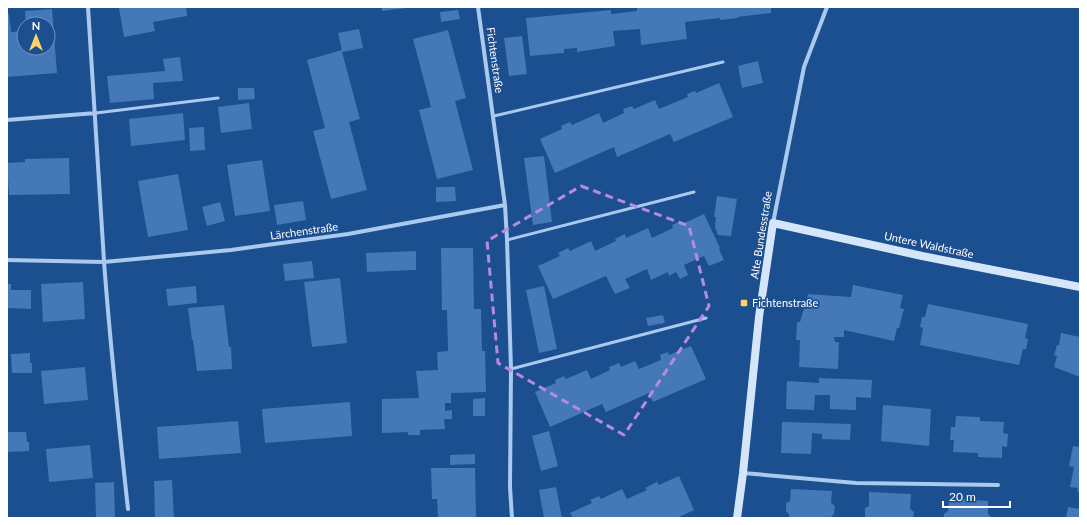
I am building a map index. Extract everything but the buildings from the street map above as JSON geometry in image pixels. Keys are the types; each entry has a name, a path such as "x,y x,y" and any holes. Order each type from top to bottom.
{"street":[{"path":"88,7 96,113 104,262 116,402 128,509"},
{"name":"Fichtenstraße","path":"478,7 505,205 511,369 510,488 512,518"},
{"name":"Alte Bundesstraße","path":"737,518 759,316 773,223 804,67 827,7"},
{"path":"7,120 96,113"},
{"name":"Lärchenstraße","path":"7,260 104,262 231,250 348,234 505,205"},
{"name":"Untere Waldstraße","path":"773,223 922,256 1080,287"},
{"path":"743,472 856,483 998,485"}],"lane":[{"path":"494,116 723,62"},
{"path":"96,113 218,98"},
{"path":"507,240 694,192"},
{"path":"511,369 706,318"}],"highlighted area":[{"path":"581,186 689,226 709,306 624,435 498,363 487,241"}],"place":[{"name":"Fichtenstraße","path":"744,303"}]}
